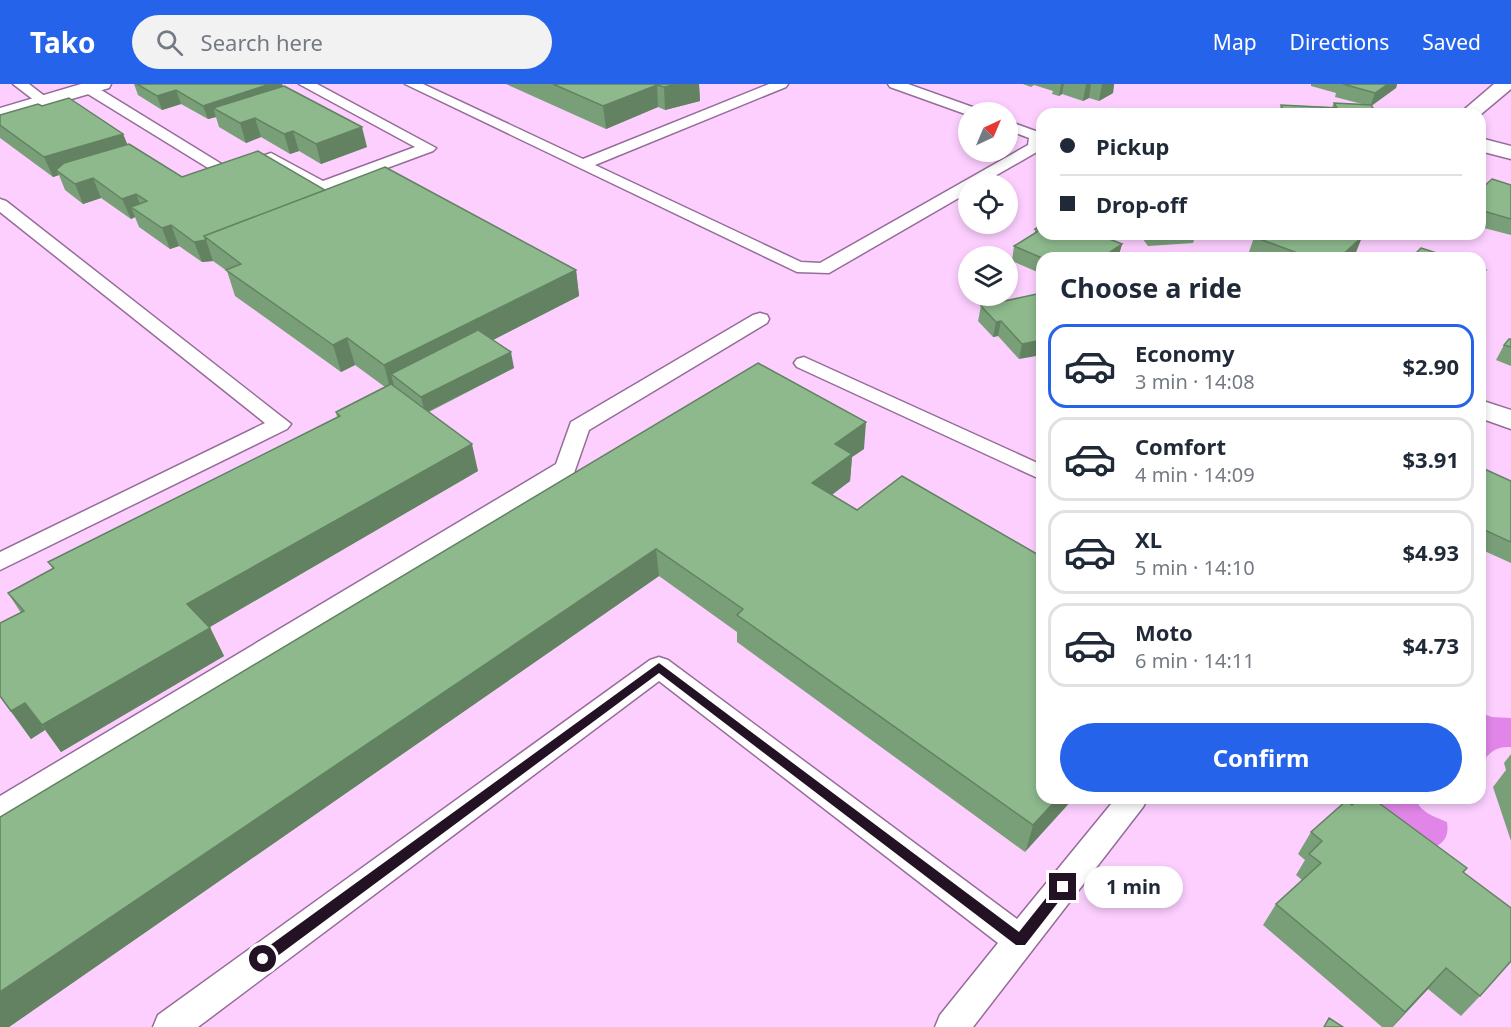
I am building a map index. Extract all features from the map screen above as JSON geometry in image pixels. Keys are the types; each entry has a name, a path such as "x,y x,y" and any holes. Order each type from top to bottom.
{"street":[{"path":"1476,108 1506,84"},
{"path":"0,114 95,86"},
{"path":"1486,146 1511,153"},
{"path":"1486,410 1511,420"}],"lane":[{"path":"20,84 44,101"},
{"path":"95,86 226,174 271,158 322,187 428,148 306,84"},
{"path":"412,84 797,267 823,270 958,192"},
{"path":"582,165 781,84"},
{"path":"895,84 958,107"},
{"path":"1018,129 1036,135 1036,147 1018,157"},
{"path":"989,174 1010,162"},
{"path":"0,204 279,424 0,562"},
{"path":"0,811 566,468 579,427 760,319"},
{"path":"804,363 1036,470"},
{"path":"170,1027 659,667 1021,941"},
{"path":"952,1027 1128,804"}],"shaded area":[{"path":"1486,715 1511,718 1511,747 1502,747 1486,758"},
{"path":"1374,804 1419,804 1424,811 1447,822 1445,838 1433,848"}],"building":[{"path":"137,84 270,84 203,106 176,90 157,96"},
{"path":"553,84 678,84 664,87 657,85 603,106"},
{"path":"1343,84 1388,84 1375,93"},
{"path":"284,86 362,127 316,144 293,131 284,134 255,118 240,123 213,108"},
{"path":"69,98 123,134 44,157 0,125 0,115"},
{"path":"1334,103 1371,105 1373,108 1337,108"},
{"path":"1281,105 1337,108 1282,108"},
{"path":"129,144 182,177 258,151 325,190 204,236 206,240 194,242 171,225 162,228 131,207 147,201 136,194 122,199 93,178 75,184 56,170 64,163"},
{"path":"385,167 576,270 384,365 347,338 333,345 226,270 241,264 204,236"},
{"path":"1492,179 1511,185 1511,219 1486,212 1486,184"},
{"path":"1036,232 1036,240 1112,240 1122,244 1110,252 1036,252 1036,255 1014,246"},
{"path":"1262,240 1359,240 1346,252 1295,252"},
{"path":"1421,248 1433,252 1417,252"},
{"path":"1036,294 1036,341 1022,344 1001,321 996,322 981,306 1018,306 1018,298"},
{"path":"478,330 511,352 421,397 391,374"},
{"path":"1511,339 1511,347 1504,345"},
{"path":"758,363 866,422 835,444 852,454 812,483 857,510 902,476 1036,554 1036,804 1052,804 1033,825 737,615 743,609 656,549 0,992 0,817"},
{"path":"391,384 472,444 187,604 210,628 42,725 25,703 11,711 0,696 0,623 24,611 8,593 54,568 48,562 340,416 336,412"},
{"path":"1486,470 1511,481 1511,542 1486,531"},
{"path":"1343,804 1380,804 1467,868 1463,872 1511,908 1511,961 1480,996 1446,968 1405,1012 1276,904 1321,863 1309,854 1322,841 1311,832"},
{"path":"1329,1018 1343,1027 1324,1027"}],"route":[{"path":"263,959 659,667 1021,941 1063,887"}]}
